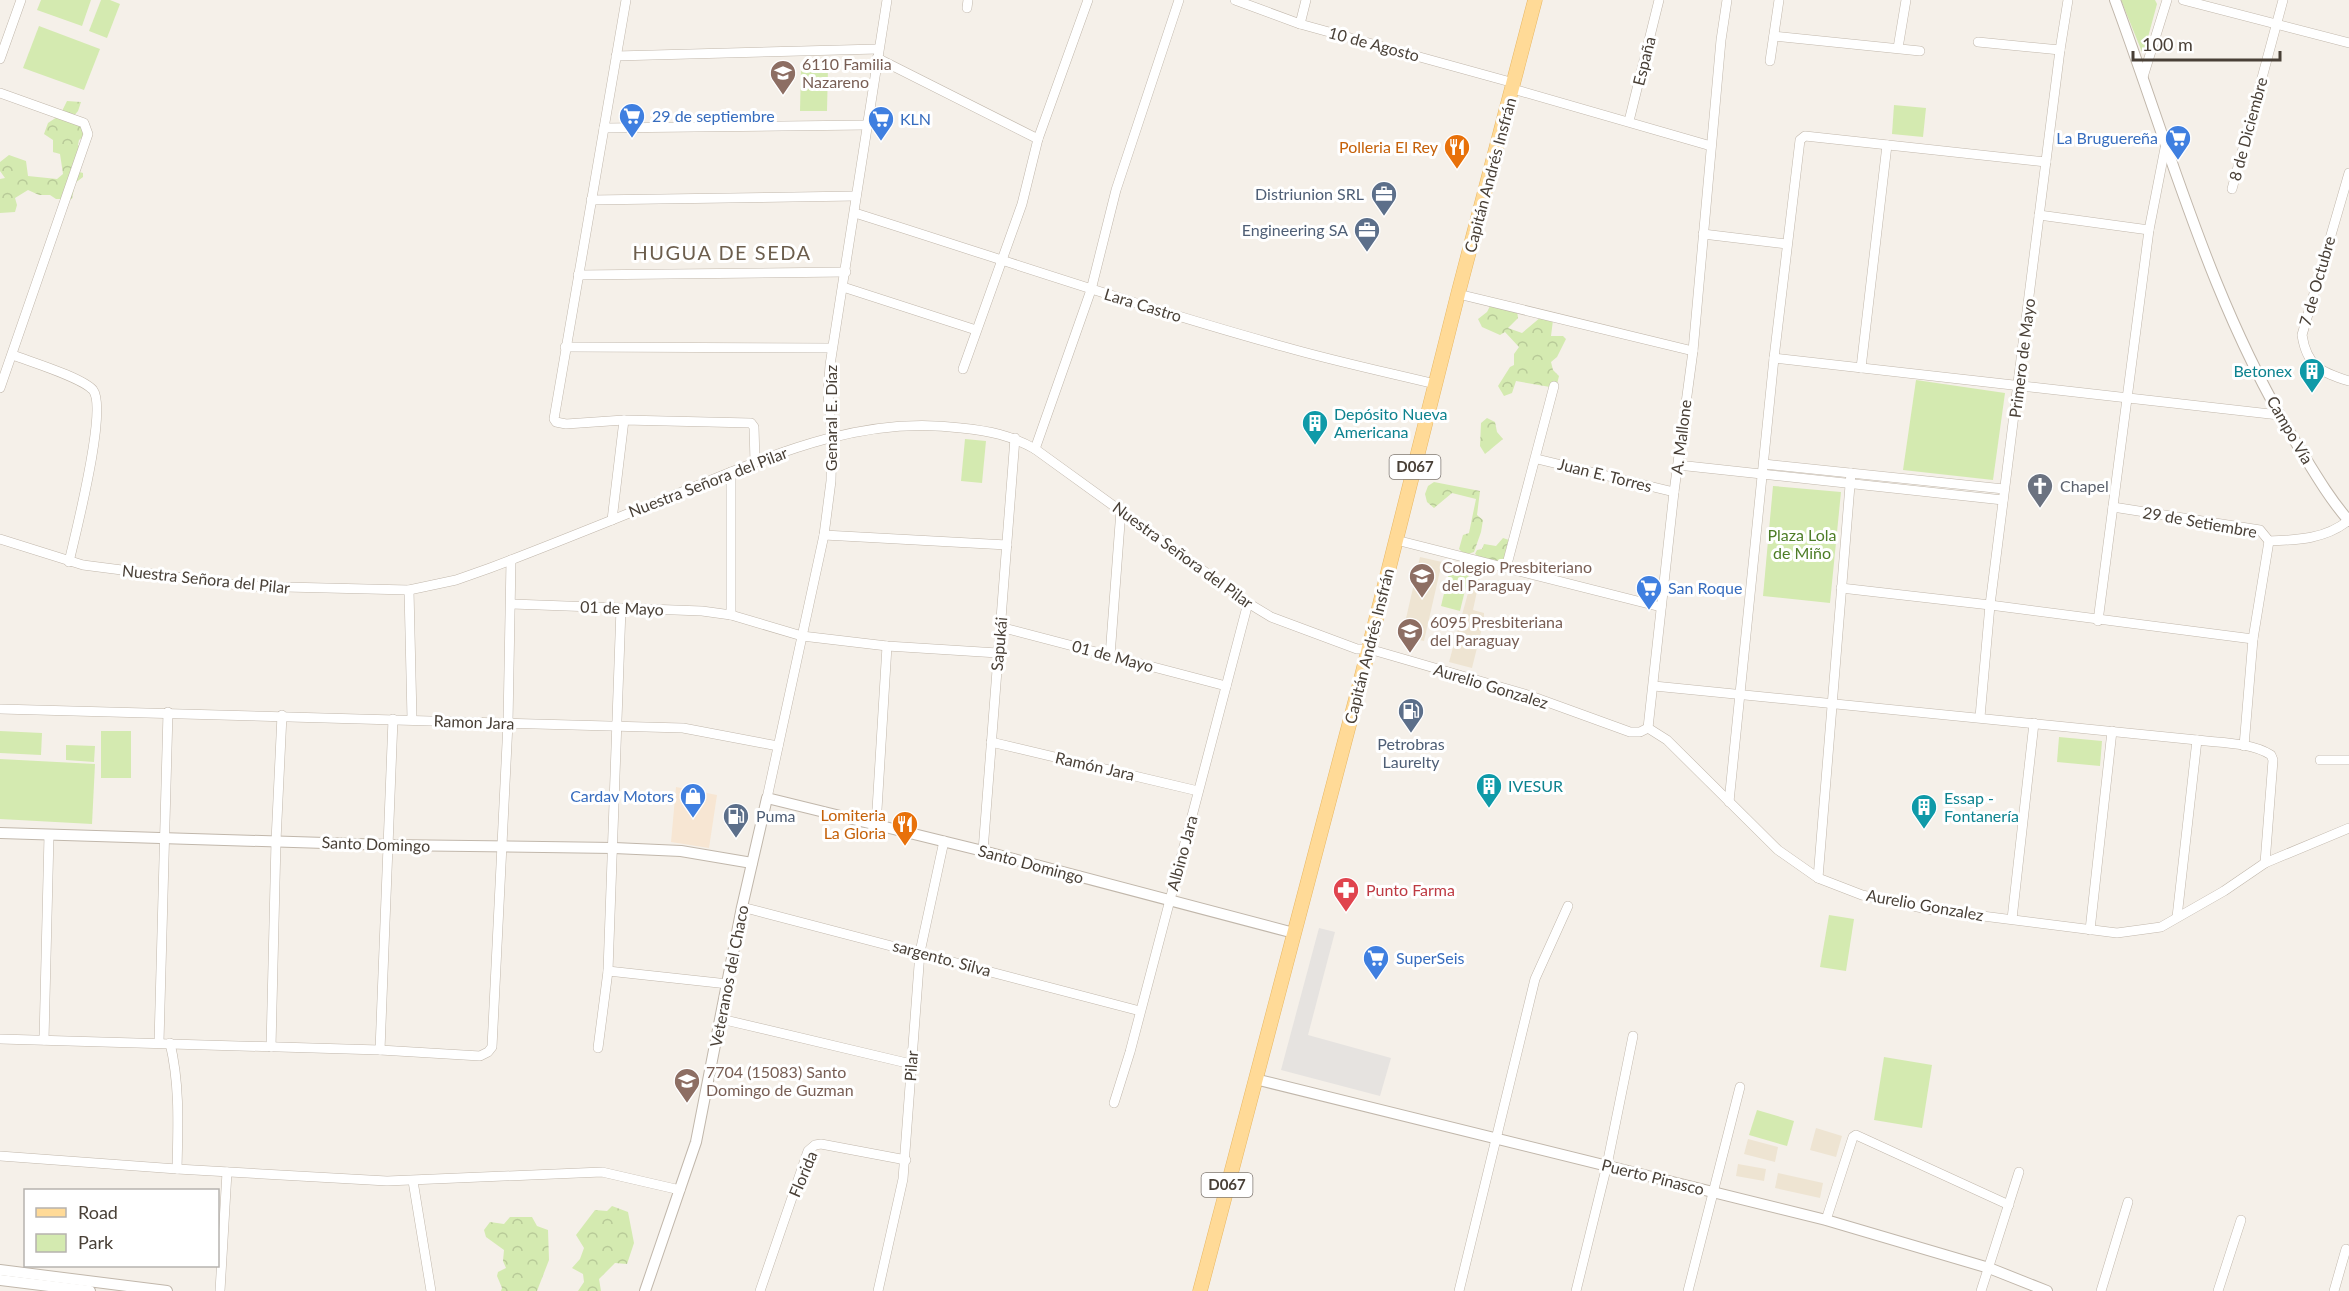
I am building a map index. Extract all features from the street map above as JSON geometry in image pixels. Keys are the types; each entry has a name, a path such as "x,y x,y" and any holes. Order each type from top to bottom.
{"main road":[{"name":"Capitán Andrés Insfrán","path":"1200,1291 1369,649 1458,294 1536,0"}],"street":[{"path":"0,59 21,0"},
{"path":"626,0 565,347 554,414 556,422 566,424 624,420 751,423 754,427 755,462"},
{"name":"Genaral E. Díaz","path":"767,798 824,535 831,481 832,436 828,394 832,348 846,272 886,0"},
{"path":"963,369 1022,204 1038,139 1088,0"},
{"path":"1035,449 1091,290 1116,190 1179,0"},
{"name":"10 de Agosto","path":"1234,0 1300,24 1711,146"},
{"path":"1300,24 1306,0"},
{"name":"España","path":"1629,121 1659,0"},
{"name":"A. Mallone","path":"1648,728 1674,492 1693,351 1721,40 1727,0"},
{"path":"1770,61 1779,0"},
{"path":"1898,48 1906,0"},
{"name":"Primero de Mayo","path":"1980,717 2004,489 2068,0"},
{"name":"Campo Vía","path":"2115,0 2209,267 2228,311 2279,415 2329,497 2349,520"},
{"path":"2143,77 2168,0"},
{"path":"2183,0 2349,43"},
{"name":"8 de Diciembre","path":"2232,189 2283,0"},
{"path":"1774,36 1920,51"},
{"path":"1978,42 2060,50"},
{"path":"616,56 878,54 1038,139"},
{"path":"0,93 84,123 88,134 7,360 0,388"},
{"path":"603,128 867,125"},
{"path":"1729,802 1774,358 1802,138 1805,136 2046,162"},
{"path":"2098,621 2148,230 2166,143"},
{"path":"1861,368 1887,145"},
{"name":"7 de Octubre","path":"2349,173 2302,335 2308,355 2315,367 2324,373 2349,381"},
{"path":"591,200 856,196"},
{"name":"Lara Castro","path":"855,213 1002,259 1091,290 1285,348 1435,384"},
{"path":"2039,215 2148,230"},
{"path":"1703,234 1787,244"},
{"path":"578,275 846,272"},
{"path":"843,287 976,330"},
{"path":"1458,294 1693,351"},
{"path":"565,347 832,348"},
{"path":"1774,358 2279,415"},
{"path":"7,360 82,382 92,389 97,400 90,467 69,562"},
{"path":"1506,568 1537,459 1554,386"},
{"path":"612,520 624,420"},
{"name":"Nuestra Señora del Pilar","path":"0,539 69,562 246,586 410,590 456,580 512,560 755,462 832,436 874,428 926,425 982,430 1015,438 1035,449 1248,603 1271,617 1357,649 1369,649"},
{"name":"Sapukái","path":"983,851 1015,438"},
{"name":"Juan E. Torres","path":"1537,459 1674,492"},
{"path":"1764,464 2004,489"},
{"path":"1678,465 2003,500"},
{"path":"731,472 731,615"},
{"path":"1818,878 1851,473"},
{"name":"29 de Setiembre","path":"2113,507 2260,530 2269,541 2319,536 2335,530 2349,520"},
{"path":"1110,656 1120,510"},
{"path":"824,535 1007,545"},
{"path":"1396,540 1661,607"},
{"path":"2244,746 2253,639 2269,541"},
{"path":"0,1039 380,1050 480,1056 491,1050 508,723 512,560"},
{"path":"1841,588 2253,639"},
{"path":"410,590 411,719"},
{"name":"Albino Jara","path":"1114,1103 1248,603"},
{"name":"01 de Mayo","path":"512,604 702,611 731,615 802,636"},
{"path":"598,1048 608,971 621,608"},
{"name":"01 de Mayo","path":"1000,627 1226,686"},
{"path":"802,636 887,646 998,653"},
{"path":"876,826 887,646"},
{"name":"Aurelio Gonzalez","path":"1369,649 1528,695 1630,732 1640,732 1648,728 1667,740 1778,850 1818,878 1862,895 1951,913 2117,933 2161,927 2265,863 2349,828"},
{"path":"1654,686 1980,717 2244,746 2268,753 2273,760 2265,863"},
{"name":"Ramon Jara","path":"0,709 282,715 683,728 778,746"},
{"path":"168,712 163,839 164,1043 176,1067 179,1093 177,1169"},
{"path":"271,1047 276,841 282,715"},
{"path":"380,1050 393,719"},
{"path":"2012,919 2034,723"},
{"path":"2090,930 2112,731"},
{"path":"2177,917 2197,740"},
{"name":"Ramón Jara","path":"991,742 1198,791"},
{"path":"2320,760 2349,760"},
{"name":"Santo Domingo","path":"767,798 944,841 1294,933"},
{"name":"Veteranos del Chaco","path":"645,1291 696,1142 742,907 767,798"},
{"name":"Santo Domingo","path":"0,833 163,839 614,848 681,851 752,863"},
{"path":"44,1040 49,835"},
{"name":"Pilar","path":"878,1291 906,1160 920,952 944,841"},
{"path":"1459,1291 1498,1139 1534,979 1568,906"},
{"name":"sargento. Silva","path":"742,907 1140,1011"},
{"path":"608,971 728,984"},
{"path":"720,1019 911,1064"},
{"path":"1576,1291 1607,1165 1633,1036"},
{"name":"Puerto Pinasco","path":"1255,1079 1826,1220 1989,1268 2047,1291"},
{"path":"1689,1291 1740,1087"},
{"path":"1826,1220 1853,1137 1856,1136 2009,1205"},
{"name":"Florida","path":"760,1291 812,1147 821,1144 906,1160"},
{"path":"0,1156 177,1169 413,1181 603,1172 680,1190"},
{"path":"220,1291 227,1172"},
{"path":"1981,1291 2019,1172"},
{"path":"413,1181 431,1291"},
{"path":"2101,1291 2128,1202"},
{"path":"2218,1291 2241,1220"},
{"path":"2334,1291 2346,1249"},
{"path":"6,1279 90,1291"},
{"path":"6,1279 167,1291"}],"shaded area":[{"name":"Colegio Presbiteriano del Paraguay","path":"1420,557 1442,562 1424,641 1402,636"},
{"name":"Colegio Presbiteriano del Paraguay","path":"1473,575 1480,577 1473,610 1484,613 1484,617 1500,621 1498,627 1483,624 1472,668 1449,662"},
{"name":"Cardav Motors","path":"676,787 717,795 709,848 671,842"},
{"path":"1319,928 1335,932 1308,1035 1391,1058 1380,1096 1281,1070"},
{"path":"1816,1128 1842,1136 1836,1157 1810,1150"},
{"path":"1748,1139 1778,1147 1775,1162 1744,1154"},
{"path":"1738,1164 1766,1169 1764,1181 1736,1176"},
{"path":"1778,1173 1823,1183 1820,1198 1775,1188"}],"green space":[{"path":"41,0 91,0 82,26 37,10"},
{"path":"101,0 110,0 120,4 107,38 89,31"},
{"path":"2121,0 2155,0 2157,4 2144,52 2142,52"},
{"path":"39,26 100,49 84,90 23,68"},
{"path":"801,67 828,68 827,111 800,111"},
{"path":"67,101 81,102 73,117 82,124 84,136 79,140 78,145 81,148 76,171 83,173 83,177 75,183 72,199 56,199 50,195 39,195 28,190 15,198 17,205 15,212 0,213 0,179 5,178 0,171 0,162 9,155 26,161 28,176 57,179 63,174 60,154 53,152 53,140 44,134 48,123 60,115"},
{"path":"1894,105 1926,108 1923,137 1892,134"},
{"path":"1496,301 1504,310 1517,311 1518,318 1508,328 1522,333 1541,317 1553,320 1551,336 1563,336 1566,339 1557,357 1551,362 1553,370 1559,376 1557,384 1550,387 1516,381 1512,393 1504,396 1498,386 1510,367 1514,365 1514,354 1519,347 1505,332 1500,335 1482,327 1478,319 1487,312 1492,302"},
{"path":"1916,380 2005,393 1993,480 1903,470"},
{"path":"1487,418 1495,422 1497,432 1503,439 1485,454 1480,446 1481,423"},
{"path":"965,439 986,441 982,483 961,481"},
{"path":"1434,482 1480,491 1477,515 1483,520 1474,552 1465,555 1459,549 1463,535 1469,533 1476,499 1452,493 1434,508 1427,502 1425,494 1428,486"},
{"name":"Plaza Lola de Miño","path":"1773,486 1841,492 1830,603 1763,596"},
{"path":"1503,538 1512,541 1504,561 1487,562 1475,554 1477,550 1482,549 1484,544 1496,546"},
{"path":"1450,569 1469,574 1460,611 1441,606"},
{"path":"0,731 42,733 41,755 0,753"},
{"path":"101,731 131,731 131,778 101,778"},
{"path":"2059,737 2102,741 2100,766 2057,762"},
{"path":"66,745 95,746 94,762 66,760"},
{"path":"0,759 95,764 92,824 0,819"},
{"path":"1829,915 1854,919 1846,971 1820,967"},
{"path":"1884,1057 1932,1065 1922,1128 1874,1120"},
{"path":"1757,1110 1794,1121 1787,1146 1749,1135"},
{"path":"612,1206 628,1212 634,1243 627,1264 615,1263 599,1279 601,1291 578,1291 584,1282 583,1274 572,1268 580,1259 584,1248 576,1235 595,1210 607,1211"},
{"path":"510,1217 532,1217 537,1226 548,1230 549,1260 537,1291 501,1291 497,1276 498,1272 506,1268 503,1261 504,1250 486,1237 484,1230 490,1222 504,1224"}],"place":[{"name":"6110 Familia Nazareno","path":"783,96"},
{"name":"29 de septiembre","path":"632,139"},
{"name":"KLN","path":"881,142"},
{"name":"La Bruguereña","path":"2178,161"},
{"name":"Polleria El Rey","path":"1457,170"},
{"name":"Distriunion SRL","path":"1384,217"},
{"name":"Engineering SA","path":"1367,253"},
{"name":"Betonex","path":"2312,394"},
{"name":"Depósito Nueva Americana","path":"1315,446"},
{"name":"Chapel","path":"2040,509"},
{"name":"Colegio Presbiteriano del Paraguay","path":"1422,599"},
{"name":"San Roque","path":"1649,611"},
{"name":"6095 Presbiteriana del Paraguay","path":"1410,654"},
{"name":"Petrobras Laurelty","path":"1411,734"},
{"name":"IVESUR","path":"1489,809"},
{"name":"Cardav Motors","path":"693,819"},
{"name":"Essap - Fontanería","path":"1924,830"},
{"name":"Puma","path":"736,839"},
{"name":"Lomiteria La Gloria","path":"905,847"},
{"name":"Punto Farma","path":"1346,913"},
{"name":"SuperSeis","path":"1376,981"},
{"name":"7704 (15083) Santo Domingo de Guzman","path":"687,1104"}],"district":[{"name":"HUGUA DE SEDA","path":"722,253"}]}
